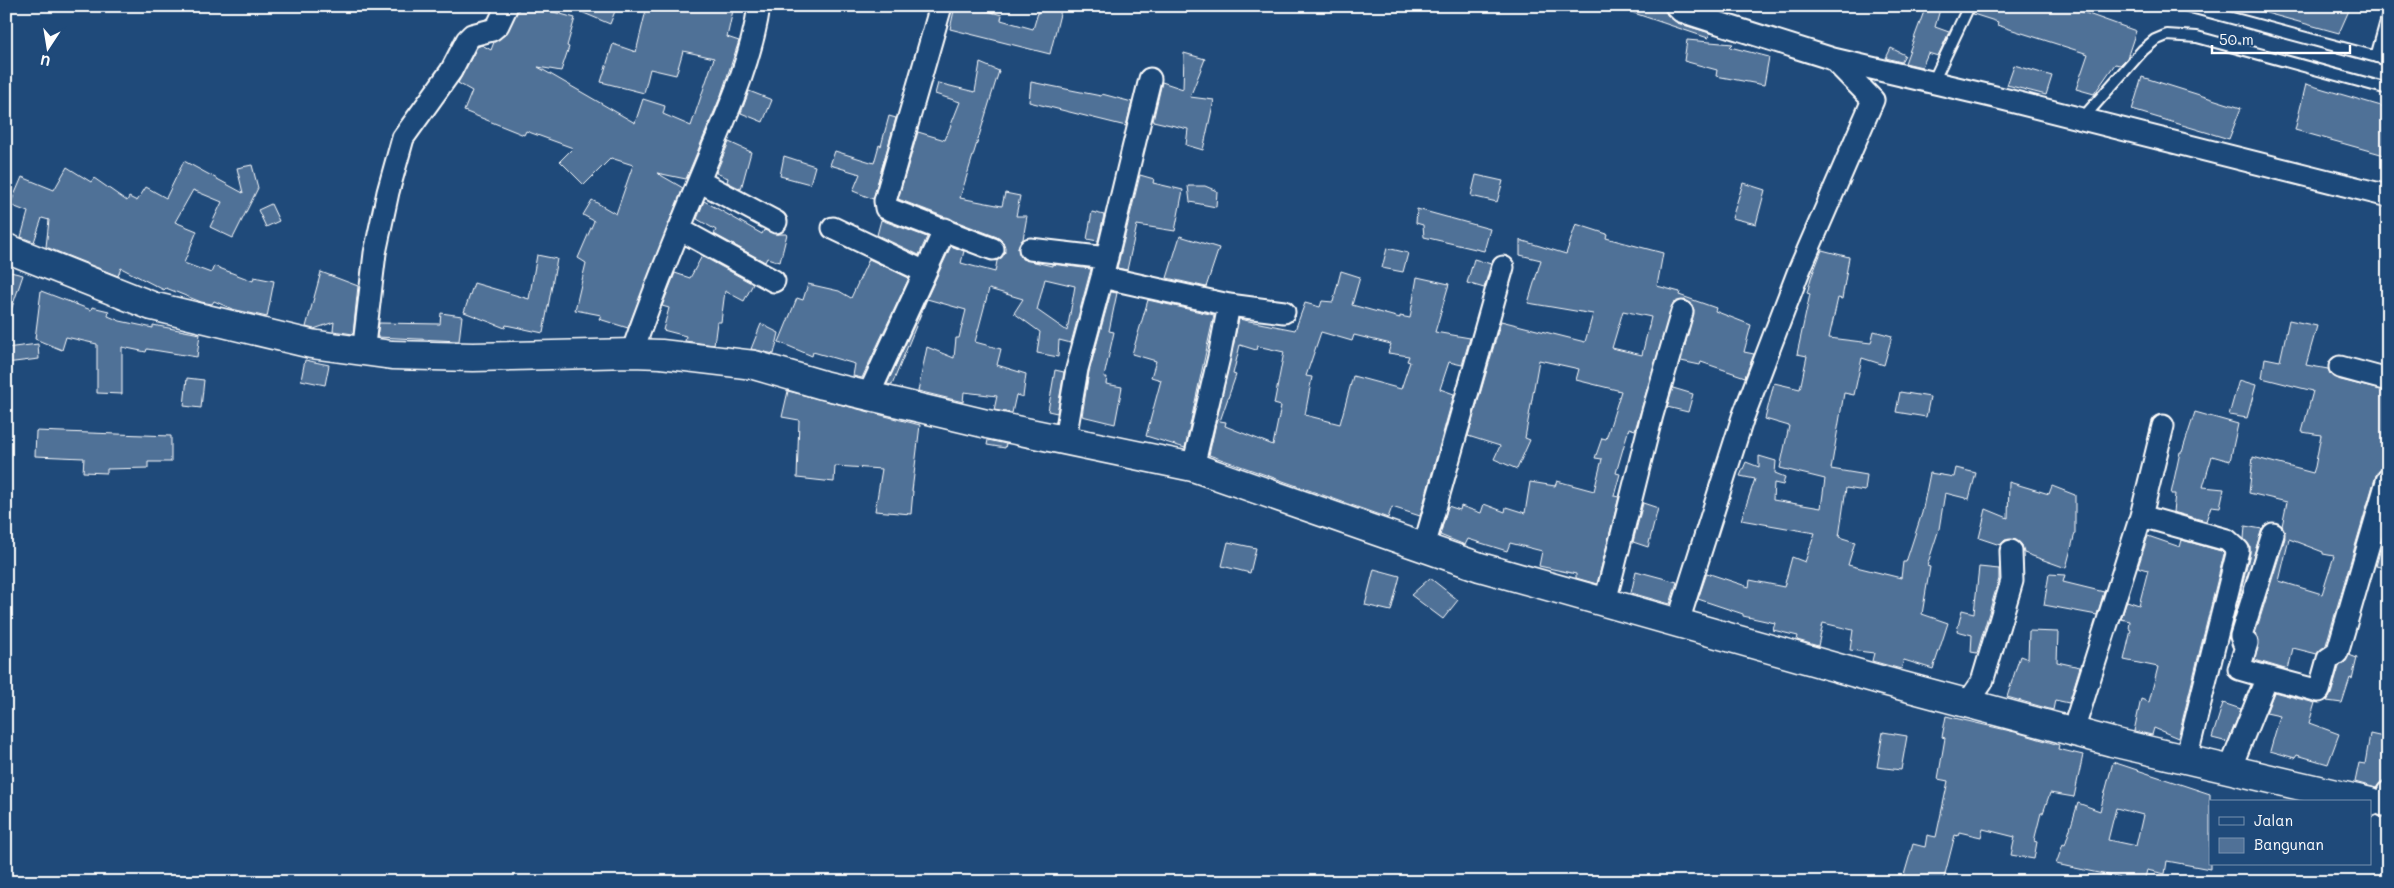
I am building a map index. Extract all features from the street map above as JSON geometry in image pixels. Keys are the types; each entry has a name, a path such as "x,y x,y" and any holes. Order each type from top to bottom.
{"street":[{"path":"363,353 375,253 388,192 407,130 451,71 467,40 472,35 492,30 498,25 507,6"},
{"path":"632,353 654,290 725,118 756,31 759,6"},
{"path":"941,6 885,205 890,211 946,229 993,249"},
{"path":"1676,6 1681,10 1833,59 1933,82 2388,196"},
{"path":"1678,622 1743,417 1798,273 1873,100 1833,59"},
{"path":"1064,439 1077,369 1105,268 1150,79"},
{"path":"699,181 776,222"},
{"path":"833,228 925,272"},
{"path":"868,396 946,229"},
{"path":"679,230 774,281"},
{"path":"6,248 152,306 302,342 363,353 473,357 632,353 661,354 754,365 868,396 1193,467 1480,567 1968,704 2186,759 2380,801"},
{"path":"1030,248 1229,305 1284,312"},
{"path":"1424,547 1503,268"},
{"path":"1193,467 1219,357 1229,305"},
{"path":"1605,602 1652,415 1682,312"},
{"path":"2340,367 2388,380"},
{"path":"2073,731 2141,516 2163,426"},
{"path":"2273,534 2241,636 2243,642 2247,643 2239,669 2320,691 2328,659 2336,653 2339,647 2388,478"},
{"path":"2141,516 2227,540 2238,550 2186,759"},
{"path":"1968,704 1982,682 2012,580 2011,551"},
{"path":"2230,769 2267,677"}],"lane":[{"path":"1933,82 1969,6"},
{"path":"2187,6 2388,60"},
{"path":"2376,57 2388,14"},
{"path":"2081,119 2143,50 2155,40 2167,35 2197,37 2388,89"}],"building":[{"path":"519,6 532,6 575,18 567,46 569,47 561,71 538,67 635,123 643,99 665,106 663,114 691,126 714,58 683,51 676,75 650,69 644,93 601,82 613,44 636,52 647,6 734,6 727,37 739,41 721,95 686,179 657,173 683,188 628,328 599,319 601,315 575,310 586,263 578,258 594,221 583,215 592,200 616,214 633,165 611,158 584,185 560,161 573,148 526,131 524,135 464,111 472,91 458,83 477,47 482,45 491,50 494,42 506,34"},
{"path":"567,6 617,6 610,24"},
{"path":"955,6 969,6 1002,15 1001,20 1033,29 1040,6 1062,6 1050,54 950,29"},
{"path":"1623,6 1664,6 1667,15 1677,23 1710,33 1708,38 1622,9"},
{"path":"1926,6 1941,6 1935,27 1949,32 1938,56 1928,53 1922,67 1905,63"},
{"path":"1976,6 2078,6 2077,10 2136,31 2127,58 2120,65 2115,64 2094,94 2076,89 2088,54 1997,25 1998,22 1973,14"},
{"path":"2260,6 2351,6 2339,33 2259,11"},
{"path":"1687,40 1733,44 1730,47 1769,57 1764,85 1716,76 1717,70 1684,61"},
{"path":"1891,48 1905,55 1901,62 1886,58"},
{"path":"1184,53 1205,59 1190,97 1214,100 1203,150 1186,145 1188,129 1153,121 1162,82 1183,89"},
{"path":"980,63 999,71 960,198 1002,206 1005,193 1020,196 1016,216 1027,216 1023,239 1018,248 1022,259 1052,266 1052,264 1091,269 1071,343 1059,340 1058,357 1037,353 1040,332 1014,313 1023,299 989,289 975,342 1001,349 997,365 1026,374 1023,397 1016,395 1012,413 994,410 997,396 964,392 963,402 918,391 927,347 954,358 956,338 959,338 966,310 927,299 892,385 887,384 951,246 964,251 961,263 995,272 997,261 1005,253 1003,242 997,237 898,199 918,132 945,140 960,102 935,94 938,83 975,92","holes":["1045,279 1075,286 1067,331 1037,310"]},
{"path":"2014,65 2052,76 2046,95 2007,85"},
{"path":"2142,77 2241,108 2229,139 2132,110"},
{"path":"1031,82 1101,96 1102,94 1132,102 1126,126 1029,102"},
{"path":"2306,84 2388,108 2388,156 2295,130"},
{"path":"749,91 772,100 763,122 741,113"},
{"path":"889,116 896,118 873,199 853,191 860,174 830,165 835,151 874,163"},
{"path":"729,142 751,152 741,189 727,182 728,178 716,173"},
{"path":"784,156 815,166 810,184 780,176"},
{"path":"184,161 243,193 237,168 252,165 258,188 233,238 210,227 222,202 193,190 175,222 197,231 184,263 211,273 214,266 253,281 254,277 274,281 267,317 232,309 214,301 212,304 201,302 166,288 164,290 121,268 118,276 46,247 49,220 42,218 34,242 21,237 28,212 10,205 22,177 54,190 67,167 91,182 94,178 127,201 129,197 137,201 146,187 166,198"},
{"path":"1140,175 1154,179 1153,183 1183,190 1175,231 1137,225 1127,270 1117,268"},
{"path":"1476,175 1503,181 1497,202 1471,196"},
{"path":"1743,183 1765,190 1756,224 1732,218"},
{"path":"1188,186 1205,186 1217,191 1216,207 1190,202"},
{"path":"704,201 762,234 764,230 776,234 787,234 780,262 767,258 765,262 714,234 716,230 697,219"},
{"path":"271,204 279,221 266,227 258,210"},
{"path":"1417,209 1490,229 1484,251 1424,237 1423,225 1416,223"},
{"path":"1092,212 1104,215 1098,241 1087,239"},
{"path":"881,220 927,237 919,255 877,235"},
{"path":"1576,224 1607,234 1606,238 1663,253 1657,286 1680,292 1679,295 1716,308 1715,311 1751,325 1744,352 1754,354 1745,377 1701,362 1700,365 1681,361 1694,310 1691,303 1685,300 1673,303 1635,430 1629,428 1616,473 1620,474 1614,496 1619,497 1597,584 1576,578 1576,574 1539,566 1542,551 1510,543 1507,551 1468,539 1465,545 1440,535 1448,506 1460,510 1461,506 1481,513 1484,504 1505,512 1506,507 1525,513 1530,482 1555,486 1557,481 1594,491 1602,459 1595,458 1602,438 1606,439 1621,391 1576,380 1579,369 1539,360 1525,438 1530,440 1517,469 1494,459 1500,446 1468,436 1501,321 1585,342 1593,314 1528,303 1541,260 1520,255 1520,240 1566,254","holes":["1623,311 1651,317 1642,355 1612,348"]},
{"path":"1180,236 1219,248 1206,287 1167,278"},
{"path":"1387,248 1408,253 1403,272 1382,268"},
{"path":"1822,250 1849,257 1842,299 1838,298 1829,338 1871,343 1874,331 1892,336 1884,365 1862,358 1854,395 1844,393 1831,469 1867,475 1865,491 1846,488 1839,537 1855,542 1848,565 1901,578 1903,562 1906,562 1922,513 1930,473 1954,477 1956,468 1976,473 1969,499 1945,493 1939,529 1927,566 1930,567 1922,614 1948,623 1933,669 1904,660 1901,669 1872,661 1874,653 1850,650 1853,630 1823,623 1818,646 1797,640 1798,636 1773,630 1775,623 1743,616 1743,614 1698,599 1707,573 1749,587 1750,580 1784,587 1792,557 1805,562 1815,533 1741,520 1755,479 1740,476 1746,462 1759,467 1759,456 1776,461 1775,473 1785,477 1783,485 1774,483 1773,500 1821,508 1825,479 1780,468 1789,426 1765,419 1774,383 1800,389 1807,356 1797,354 1810,294 1807,293"},
{"path":"537,255 557,259 543,333 506,325 505,328 464,312 474,283 529,299"},
{"path":"702,256 753,284 744,301 725,291 721,322 717,322 714,345 685,341 686,336 663,330 669,308 662,306 675,273 690,278"},
{"path":"869,259 909,278 862,378 853,376 855,364 813,352 812,356 779,342 797,298 803,300 808,284 839,291 851,298"},
{"path":"1474,259 1491,264 1484,288 1467,283"},
{"path":"6,271 23,275 9,316 6,316"},
{"path":"1341,271 1360,277 1352,305 1400,318 1400,316 1410,318 1417,277 1449,284 1435,332 1470,338 1462,365 1449,362 1440,389 1454,394 1420,516 1392,507 1388,518 1209,455 1239,319 1295,330 1305,303 1320,307 1322,301 1333,302","holes":["1321,332 1352,341 1354,335 1391,344 1388,353 1409,356 1407,361 1410,362 1401,389 1353,376 1340,424 1305,415 1312,377 1306,376","1240,345 1256,350 1257,346 1284,352 1274,404 1281,406 1273,445 1225,426 1226,422 1220,421 1236,375 1233,374"]},
{"path":"321,272 358,286 353,334 333,331 334,322 314,329 306,327"},
{"path":"41,291 91,310 92,307 109,311 108,316 120,321 153,328 153,325 200,334 197,357 147,349 146,352 122,347 122,394 97,393 97,344 66,337 62,350 35,339"},
{"path":"1111,292 1117,293 1109,331 1114,332 1104,377 1107,377 1106,384 1122,387 1115,424 1082,416 1089,372"},
{"path":"1148,300 1214,315 1185,448 1146,436 1161,380 1151,377 1156,361 1132,354"},
{"path":"441,313 462,316 459,341 377,337 379,323 440,324"},
{"path":"2289,320 2317,326 2306,365 2328,369 2331,375 2337,379 2388,392 2388,456 2385,466 2376,475 2326,645 2317,654 2293,648 2288,670 2255,660 2259,640 2255,634 2285,538 2282,526 2287,502 2249,493 2253,457 2313,473 2321,435 2302,432 2313,391 2262,378 2265,358 2280,361","holes":["2289,539 2323,552 2323,554 2334,556 2322,594 2279,581"]},
{"path":"761,324 779,333 774,354 751,349"},
{"path":"38,344 39,359 6,363 6,348"},
{"path":"305,360 329,365 325,385 301,380"},
{"path":"1055,370 1064,372 1057,413 1048,411"},
{"path":"187,378 204,380 201,408 184,406"},
{"path":"2239,380 2256,385 2247,418 2229,415"},
{"path":"1673,388 1693,394 1688,412 1667,407"},
{"path":"788,391 920,425 911,514 875,511 882,469 835,466 834,482 797,478 799,420 782,417"},
{"path":"1900,392 1930,397 1926,417 1896,412"},
{"path":"2195,412 2238,424 2230,461 2212,456 2203,487 2224,489 2220,507 2211,506 2206,521 2173,512 2175,494 2171,494 2180,452 2182,452"},
{"path":"36,431 171,436 171,462 148,462 148,468 107,469 107,473 83,472 84,458 35,456"},
{"path":"988,440 1006,444 1005,448 987,445"},
{"path":"2009,482 2049,494 2052,486 2075,495 2075,533 2066,568 2024,553 2022,545 2016,540 2005,540 2000,545 1979,538 1986,509 2008,518"},
{"path":"1643,503 1658,508 1648,547 1633,542"},
{"path":"2388,524 2388,569 2376,566"},
{"path":"2245,526 2262,529 2236,612 2250,553 2250,546 2244,539"},
{"path":"2148,536 2180,547 2182,540 2221,551 2224,554 2178,738 2154,728 2152,735 2134,731 2141,699 2149,702 2158,667 2124,660 2131,630 2129,629 2130,621 2121,619 2127,601 2139,605 2148,570 2138,567"},
{"path":"1228,542 1256,548 1250,573 1222,566"},
{"path":"1979,567 1999,569 1999,579 1977,653 1971,652 1972,635 1957,631 1962,610 1974,613"},
{"path":"1374,569 1400,576 1391,611 1365,605"},
{"path":"1636,571 1677,582 1670,604 1631,593"},
{"path":"2049,574 2065,575 2063,582 2104,592 2097,615 2044,605"},
{"path":"1430,578 1458,600 1443,619 1411,595"},
{"path":"2029,631 2058,632 2057,662 2080,667 2069,703 2055,700 2053,710 2007,697 2020,656 2028,659"},
{"path":"2349,655 2357,658 2352,679 2350,678 2342,703 2327,701 2339,667"},
{"path":"2274,692 2315,703 2309,723 2339,734 2328,764 2297,755 2295,758 2270,751 2280,716 2266,713"},
{"path":"2223,703 2241,709 2228,742 2212,738"},
{"path":"1946,716 2019,733 2059,745 2058,749 2083,755 2074,797 2050,793 2043,813 2041,813 2034,841 2037,842 2034,859 2011,855 2015,837 1983,829 1981,837 1959,832 1958,836 1955,835 1943,882 1902,882 1913,844 1925,847 1927,835 1936,837 1948,781 1938,779 1945,738 1942,737"},
{"path":"1883,732 1907,736 1901,770 1877,767"},
{"path":"2370,734 2388,738 2388,775 2386,780 2376,788 2355,782 2359,763 2365,764"},
{"path":"2113,762 2210,794 2210,869 2167,861 2165,874 2147,870 2144,882 2120,882 2122,878 2056,864 2063,844 2065,845 2078,803 2100,811","holes":["2116,808 2143,815 2136,846 2108,840"]}]}
